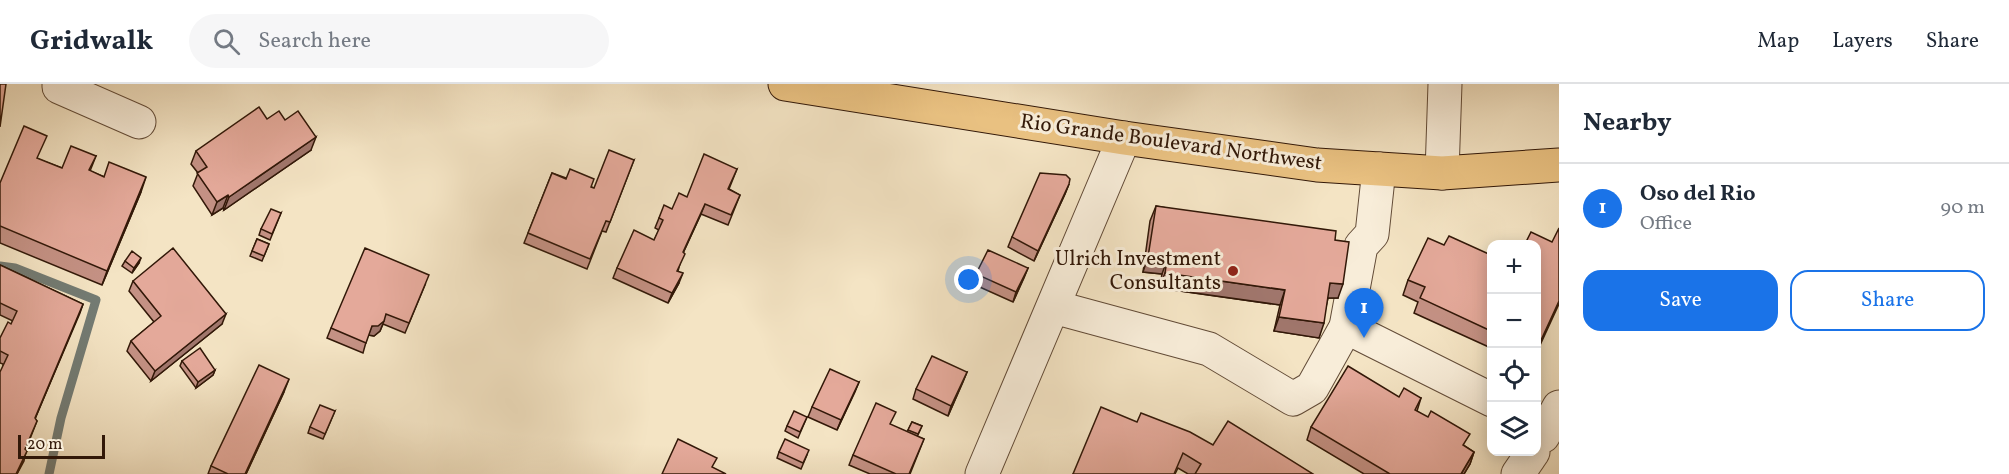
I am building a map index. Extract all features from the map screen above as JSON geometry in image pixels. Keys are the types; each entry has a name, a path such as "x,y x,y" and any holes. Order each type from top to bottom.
{"main road":[{"name":"Rio Grande Boulevard Northwest","path":"795,85 1124,138 1317,165 1442,173 1559,165"}],"street":[{"path":"59,84 59,87 139,122"},
{"path":"1442,173 1445,84"},
{"path":"982,474 1124,138"},
{"path":"1054,307 1209,349 1293,399 1312,388 1346,327 1361,246 1372,234 1379,169"},
{"path":"1346,327 1487,398"},
{"path":"1541,434 1559,407"},
{"path":"1518,474 1528,456"}],"building":[{"path":"0,84 6,84 0,127"},
{"path":"259,107 267,119 279,111 285,120 298,111 316,137 229,197 228,195 217,202 197,173 207,167 196,151"},
{"path":"24,126 47,136 37,158 62,168 71,146 96,156 89,170 104,177 109,162 146,177 107,271 0,226 0,183"},
{"path":"609,150 634,160 610,222 606,221 590,259 528,233 552,173 566,179 570,169 594,179 591,187 594,188"},
{"path":"704,154 737,169 728,189 740,195 731,215 705,204 683,252 685,254 677,271 683,273 672,293 617,268 634,230 654,240 663,220 659,218 664,205 672,209 679,193 687,197"},
{"path":"1040,173 1066,175 1070,179 1038,251 1012,237"},
{"path":"1156,206 1336,231 1335,240 1349,242 1343,284 1330,283 1324,323 1279,317 1285,290 1165,273 1167,260 1148,257"},
{"path":"271,209 281,213 272,234 261,229"},
{"path":"1559,228 1559,301 1541,340 1541,240 1527,240 1531,232 1552,242"},
{"path":"1449,236 1487,253 1487,329 1420,298 1425,287 1408,280 1428,238 1444,245"},
{"path":"257,239 269,244 264,256 252,251"},
{"path":"173,248 226,314 155,371 131,341 161,316 133,281"},
{"path":"365,248 429,275 409,323 386,314 384,321 378,326 372,326 366,343 331,328"},
{"path":"988,250 1028,268 1016,292 976,274"},
{"path":"132,251 141,258 134,268 125,261"},
{"path":"0,265 83,304 35,418 37,421 25,449 27,451 16,474 0,474 0,372 8,355 0,351 0,338 8,322 11,324 17,311 0,303"},
{"path":"200,348 215,370 198,382 182,361"},
{"path":"932,356 967,372 951,406 916,389"},
{"path":"259,365 289,379 245,474 228,474 211,466"},
{"path":"1348,366 1399,397 1404,388 1421,398 1415,410 1428,417 1431,411 1470,434 1463,445 1474,452 1461,474 1390,474 1311,427"},
{"path":"830,369 859,382 841,420 812,407"},
{"path":"876,403 896,412 890,424 924,439 909,474 896,474 853,455"},
{"path":"320,405 335,411 325,434 310,427"},
{"path":"1101,407 1137,422 1141,413 1190,432 1213,445 1228,421 1313,474 1195,474 1201,464 1183,453 1174,474 1073,474"},
{"path":"794,411 807,417 800,432 787,426"},
{"path":"912,422 922,426 918,434 908,430"},
{"path":"678,439 717,458 712,467 726,474 662,474"},
{"path":"785,439 809,450 803,463 779,452"}],"waterway":[{"path":"0,266 15,268 96,300 61,418 49,474"}],"place":[{"name":"Ulrich Investment Consultants","path":"1233,271"},
{"name":"Oso del Rio","path":"1364,338"}]}
